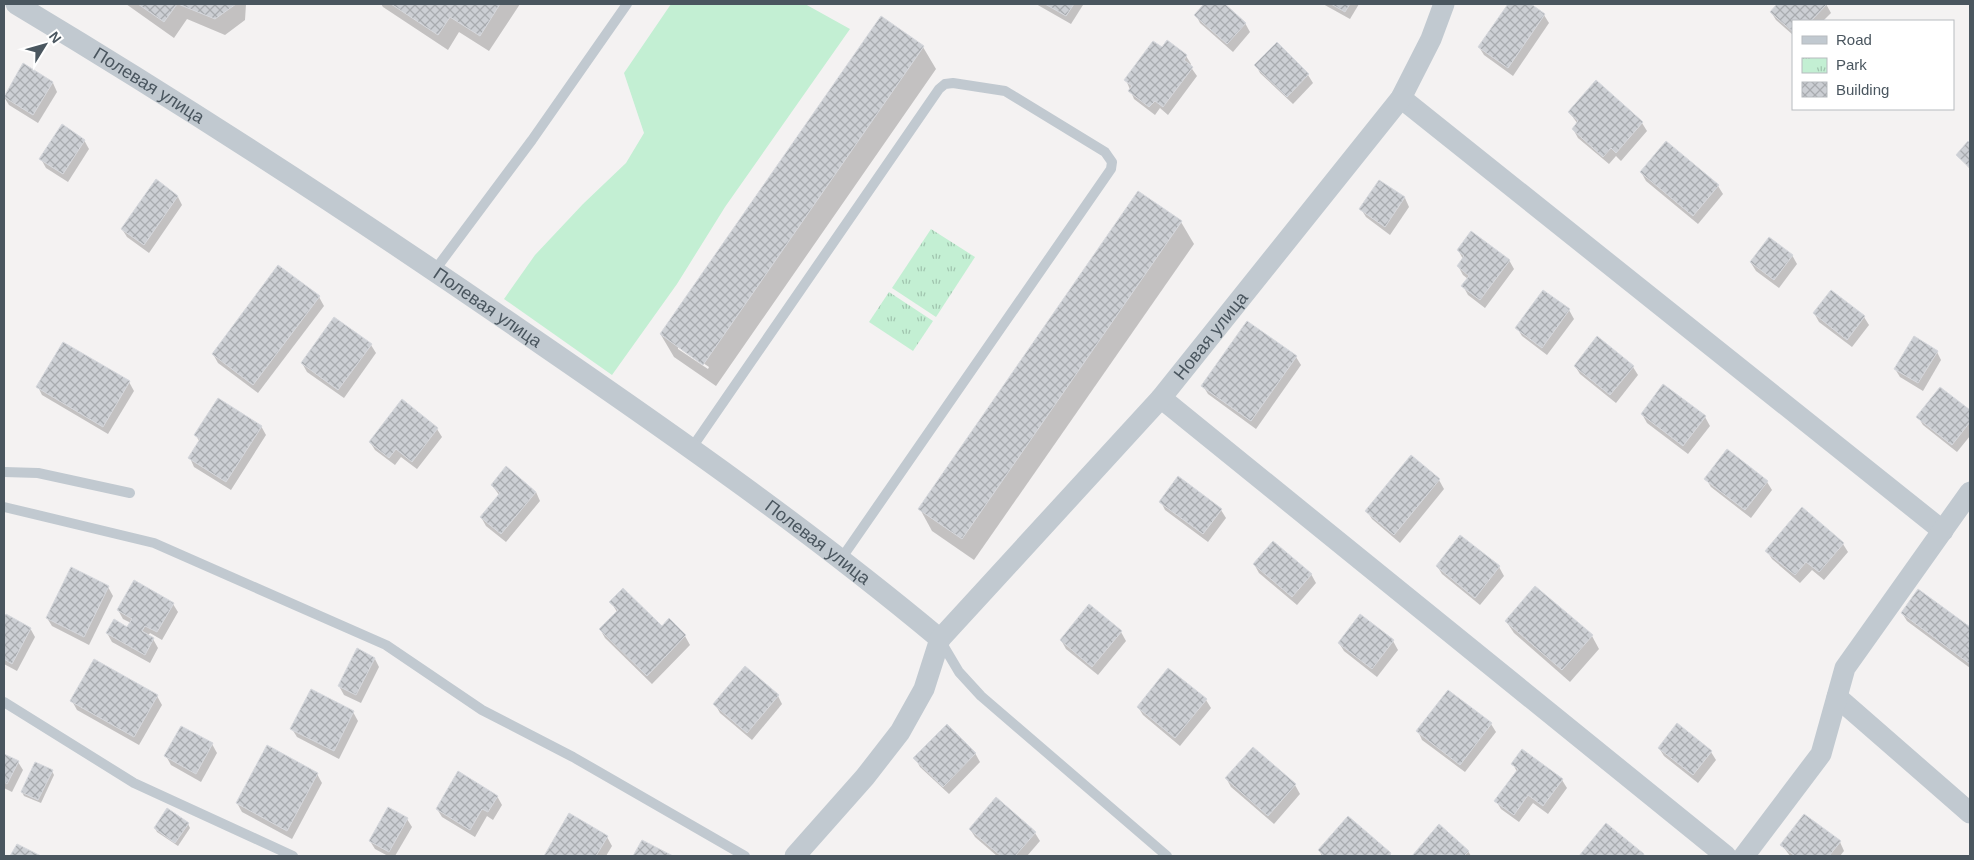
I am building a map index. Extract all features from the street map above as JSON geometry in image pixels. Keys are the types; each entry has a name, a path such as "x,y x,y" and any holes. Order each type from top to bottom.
{"street":[{"name":"Полевая улица","path":"16,4 223,131 435,270 641,412 841,559 940,640"},
{"name":"Новая улица","path":"940,640 1161,398 1402,98 1432,39 1444,4"},
{"path":"1402,98 1943,531"},
{"path":"1161,398 1726,856"},
{"path":"1744,856 1821,754 1845,668 1970,492"},
{"path":"797,856 865,777 900,732 924,689 940,640"},
{"path":"1837,697 1970,813"}],"lane":[{"path":"435,270 532,140 627,4"},
{"path":"691,449 934,97 945,84 1005,91 1105,152 1112,162 1111,169 841,559"},
{"path":"4,472 38,473 130,493"},
{"path":"4,507 154,544 386,645 482,710 573,757 745,856"},
{"path":"940,640 959,672 980,696 1167,856"},
{"path":"4,702 134,782 292,856"}],"green space":[{"path":"671,4 805,4 850,29 725,207 677,284 612,375 504,299 535,255 583,204 626,163 644,133 624,73"},
{"path":"931,229 975,257 936,317 892,288"},
{"path":"889,292 933,321 913,351 869,322"}],"building":[{"path":"138,4 177,4 164,22"},
{"path":"178,4 236,4 215,19"},
{"path":"391,4 500,4 480,36 450,17 438,35"},
{"path":"1045,4 1074,4 1066,16"},
{"path":"1204,4 1225,4 1246,23 1227,44 1194,15"},
{"path":"1331,4 1350,4 1345,12"},
{"path":"1508,4 1531,4 1545,14 1508,68 1478,47"},
{"path":"1777,4 1827,4 1812,20 1792,20 1792,31 1770,12"},
{"path":"881,16 924,46 703,365 660,334"},
{"path":"1167,40 1187,55 1184,60 1193,67 1163,107 1155,101 1149,107 1128,91 1132,86 1124,80 1153,41 1162,47"},
{"path":"1277,42 1309,74 1287,97 1254,65"},
{"path":"23,63 53,82 33,115 4,97"},
{"path":"1596,80 1643,122 1616,153 1611,148 1603,157 1572,129 1578,121 1568,112"},
{"path":"62,124 85,140 63,174 39,159"},
{"path":"1666,141 1719,185 1693,216 1640,172"},
{"path":"1968,141 1970,143 1970,168 1956,155"},
{"path":"156,179 178,196 144,245 121,229"},
{"path":"1379,180 1405,197 1385,227 1359,209"},
{"path":"1138,191 1182,221 962,539 918,509"},
{"path":"1471,231 1510,260 1480,300 1461,286 1469,276 1457,266 1464,256 1457,250"},
{"path":"1769,237 1793,255 1774,280 1750,262"},
{"path":"278,265 320,296 253,385 212,354"},
{"path":"1543,290 1570,309 1542,348 1515,328"},
{"path":"1831,290 1865,316 1847,340 1813,313"},
{"path":"334,317 372,344 338,390 301,363"},
{"path":"1247,321 1297,356 1251,421 1201,386"},
{"path":"1597,336 1634,366 1610,395 1574,366"},
{"path":"1914,336 1938,351 1918,383 1894,369"},
{"path":"63,342 130,381 103,427 36,387"},
{"path":"1663,384 1706,416 1683,446 1641,414"},
{"path":"1940,387 1970,410 1970,422 1952,445 1916,417"},
{"path":"218,398 262,426 226,482 188,458 200,439 194,435"},
{"path":"402,399 438,428 412,462 396,449 389,458 369,442"},
{"path":"1727,449 1768,481 1745,510 1704,479"},
{"path":"1411,455 1440,479 1394,535 1365,511"},
{"path":"506,466 536,492 501,534 480,517 500,493 491,485"},
{"path":"1178,476 1222,509 1203,534 1159,502"},
{"path":"1802,507 1844,543 1819,572 1806,562 1795,575 1765,551"},
{"path":"1460,535 1500,566 1475,598 1436,566"},
{"path":"1273,541 1312,574 1292,597 1253,564"},
{"path":"71,567 109,586 84,637 46,618"},
{"path":"134,580 174,603 157,632 145,626 142,631 154,638 145,655 106,633 114,619 127,627 132,619 117,610"},
{"path":"1535,586 1593,635 1562,670 1505,621"},
{"path":"623,588 662,626 669,618 686,635 647,676 599,629 618,610 609,602"},
{"path":"1918,589 1970,627 1970,664 1901,613"},
{"path":"1089,604 1122,631 1092,667 1060,640"},
{"path":"6,614 31,628 12,664 4,659 4,617"},
{"path":"1360,614 1394,640 1372,669 1338,643"},
{"path":"357,648 375,658 356,695 338,686"},
{"path":"94,659 158,695 134,737 70,701"},
{"path":"745,666 779,695 747,733 713,704"},
{"path":"1168,668 1207,699 1175,738 1137,707"},
{"path":"311,689 354,711 334,751 290,729"},
{"path":"1448,690 1492,723 1460,765 1416,731"},
{"path":"1677,723 1712,751 1693,775 1658,748"},
{"path":"947,724 976,753 943,787 913,758"},
{"path":"181,726 213,743 196,774 164,756"},
{"path":"267,745 318,773 287,831 236,803"},
{"path":"1253,747 1296,784 1268,816 1225,778"},
{"path":"1522,749 1563,779 1543,806 1528,795 1514,815 1494,801 1518,769 1511,764"},
{"path":"4,754 19,761 7,784 4,782"},
{"path":"35,762 53,770 38,800 21,792"},
{"path":"458,771 498,796 488,812 482,809 470,830 436,809"},
{"path":"996,797 1036,832 1015,856 1001,856 969,829"},
{"path":"388,807 408,818 389,852 369,841"},
{"path":"167,808 189,823 175,843 154,828"},
{"path":"569,813 608,836 596,856 544,856"},
{"path":"1804,814 1841,841 1829,856 1795,856 1780,845"},
{"path":"1348,816 1391,853 1389,856 1324,856 1318,850"},
{"path":"1606,823 1644,854 1643,856 1579,856"},
{"path":"1439,824 1469,851 1464,856 1412,856"},
{"path":"642,840 673,856 633,856"},
{"path":"17,844 41,856 10,856"}]}
